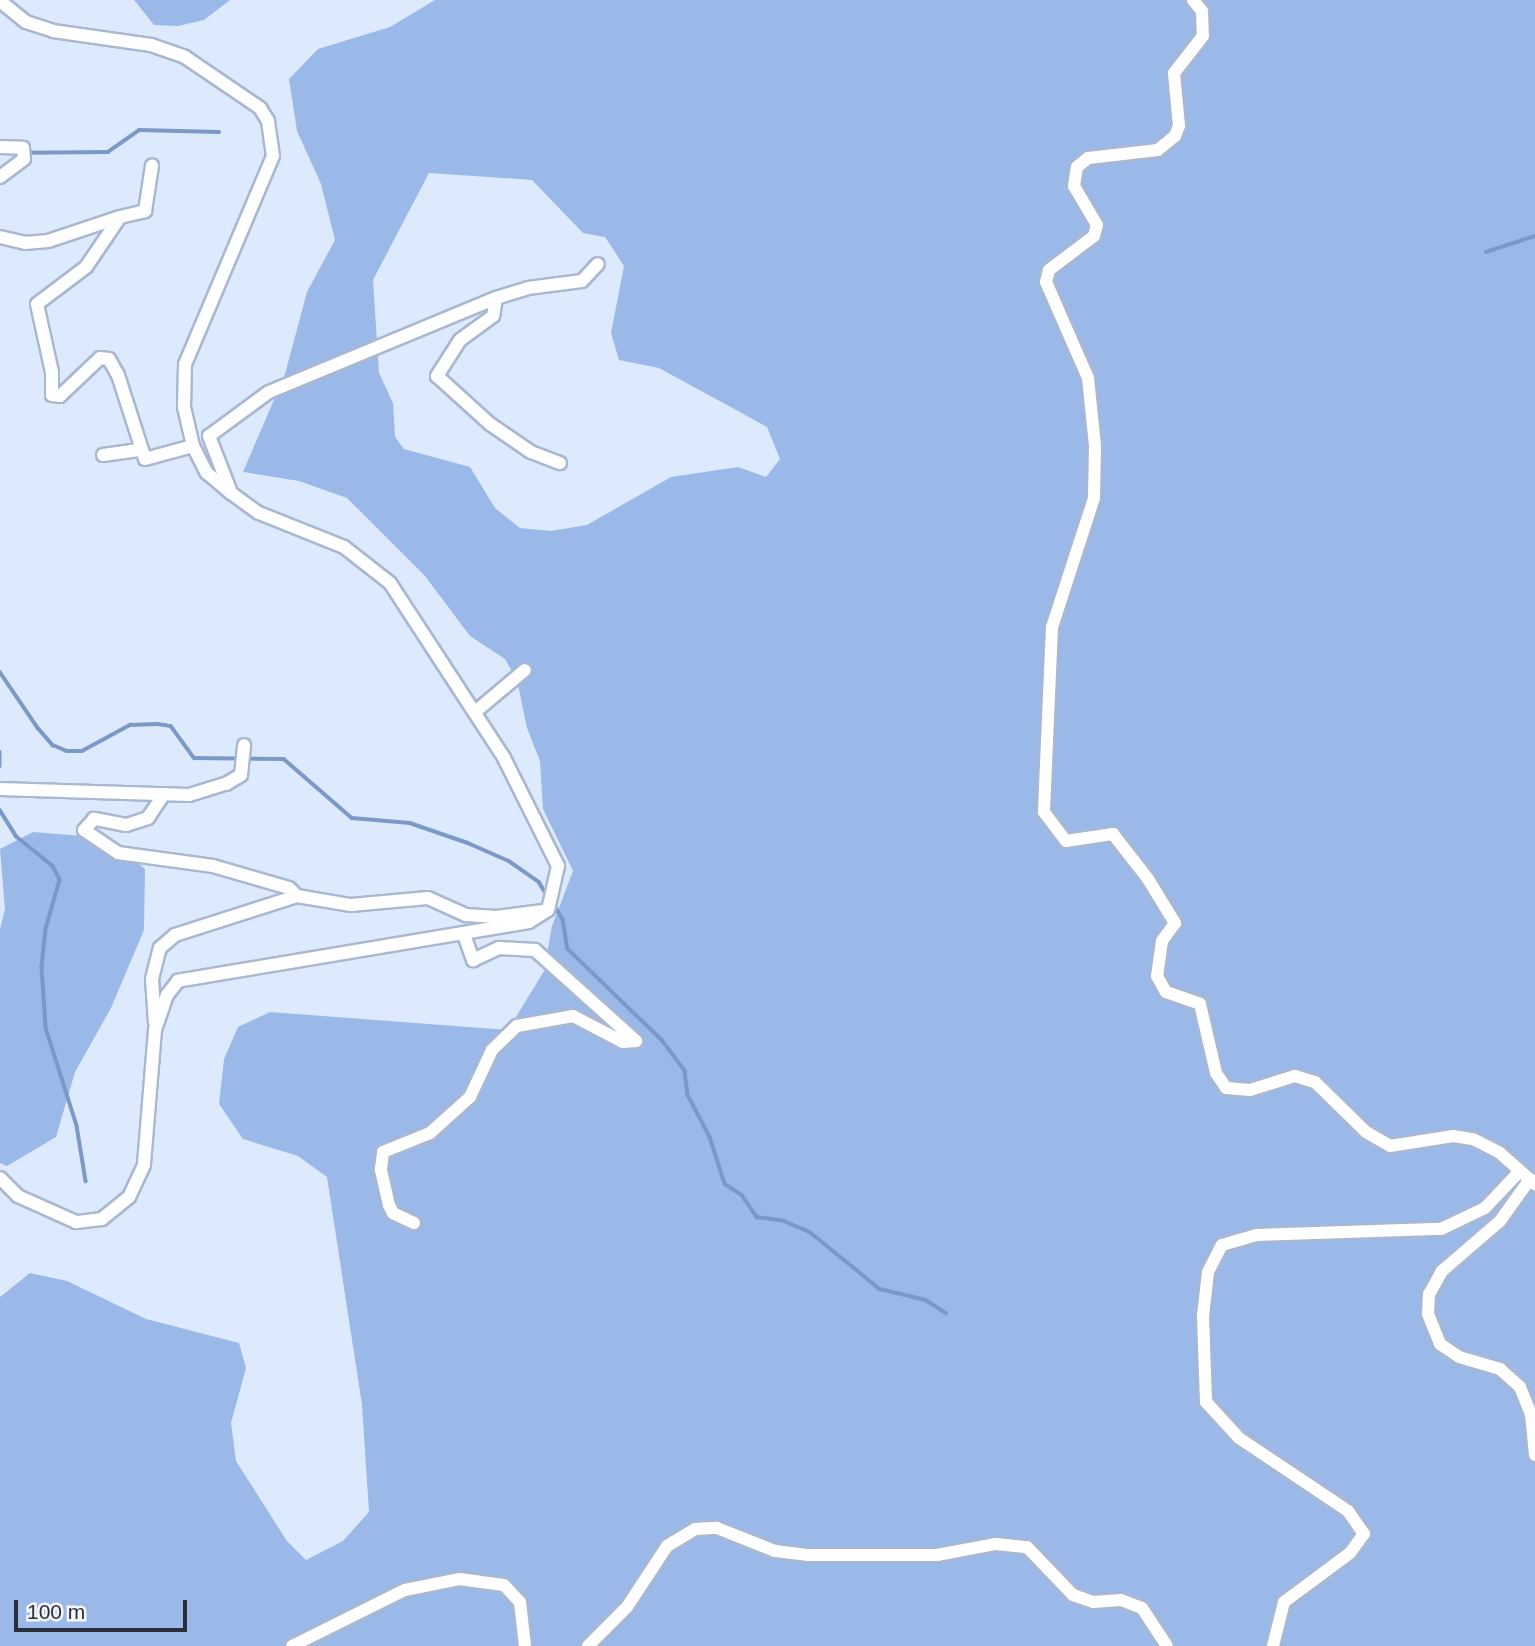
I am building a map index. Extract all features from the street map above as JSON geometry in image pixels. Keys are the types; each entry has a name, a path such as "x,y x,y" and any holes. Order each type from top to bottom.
{"street":[{"path":"1193,0 1202,11 1203,36 1174,73 1179,126 1175,136 1158,150 1088,158 1077,167 1074,186 1097,225 1094,236 1049,270 1046,282 1088,378 1095,446 1094,498 1052,627 1044,812 1066,841 1113,834 1148,879 1175,923 1162,941 1157,976 1166,992 1200,1004 1216,1073 1226,1088 1250,1090 1295,1076 1315,1082 1366,1132 1390,1146 1453,1136 1473,1139 1500,1153 1528,1178"},
{"path":"0,1 26,22 53,31 151,45 185,57 260,108 268,121 273,156 185,364 184,407 193,446 206,473 230,493 260,513 344,547 390,583 475,712 553,850 557,882 548,911 529,922 178,981 167,995 155,1030"},
{"path":"0,147 23,154 0,177"},
{"path":"0,237 25,243 48,241 145,211 152,166"},
{"path":"120,217 86,267 41,299 36,310 48,348 51,395 60,396 100,358 109,359 121,383 139,450 145,458 159,458 193,446"},
{"path":"230,493 214,458 211,433 269,392 496,298 528,288 582,281 598,264"},
{"path":"496,298 494,316 460,340 437,376 490,424 531,452 560,463"},
{"path":"103,455 139,450"},
{"path":"475,712 525,670"},
{"path":"0,789 189,795 226,784 241,775 244,754"},
{"path":"164,793 148,818 126,825 94,819 84,830 118,853 214,866 289,887 297,895"},
{"path":"0,1178 18,1196 76,1222 88,1224 115,1210 137,1185 144,1165 155,1030 152,978 160,948 176,935 297,895 351,905 428,898 466,915 496,917 548,911"},
{"path":"414,1223 393,1213 389,1205 381,1169 383,1152 430,1133 470,1097 492,1050 517,1027 573,1016 623,1042 636,1041 535,950 499,948 473,960 464,935"},
{"path":"1528,1178 1500,1221 1442,1271 1429,1294 1428,1314 1440,1344 1459,1357 1500,1369 1520,1387 1531,1414 1535,1455"},
{"path":"1272,1646 1284,1602 1350,1553 1364,1534 1348,1511 1239,1438 1206,1402 1203,1316 1208,1272 1222,1245 1256,1235 1441,1229 1485,1208 1528,1178"},
{"path":"588,1646 628,1607 667,1546 695,1530 717,1528 775,1551 807,1555 937,1555 996,1544 1027,1547 1073,1595 1093,1602 1121,1600 1142,1608 1167,1646"},
{"path":"292,1646 405,1590 459,1579 504,1585 520,1602 524,1646"}],"shaded area":[{"path":"134,0 230,0 204,20 178,26 154,25"},
{"path":"435,0 1535,0 1535,1646 0,1646 0,1297 30,1273 67,1281 146,1319 239,1343 246,1368 231,1423 236,1461 287,1541 306,1560 343,1541 369,1512 362,1405 327,1177 298,1156 243,1139 219,1104 224,1059 238,1027 270,1012 508,1030 544,971 552,926 573,871 543,809 540,761 527,728 517,680 505,659 470,636 425,576 347,498 299,481 243,472 285,374 307,292 335,240 321,184 297,131 289,79 318,49 390,27","holes":["429,173 532,180 583,233 605,237 624,266 611,333 619,360 659,368 767,427 780,459 766,477 738,467 671,477 587,525 551,531 520,528 495,508 470,467 404,449 395,437 393,403 379,373 373,280"]},
{"path":"33,832 107,838 145,869 144,930 111,1008 75,1072 56,1137 7,1166 0,1163 0,929 5,909 0,849"}],"waterway":[{"path":"0,153 108,152 139,130 219,132"},
{"path":"1486,252 1535,236"},
{"path":"0,672 38,728 53,745 67,751 82,751 130,725 158,724 171,726 194,758 284,759 352,818 410,823 468,843 509,861 539,882 546,893"},
{"path":"0,752 0,766"},
{"path":"0,810 16,836 53,866 60,880 46,929 42,967 46,1028 77,1126 86,1181"},
{"path":"556,908 563,919 568,949 662,1040 685,1071 688,1095 710,1137 725,1184 742,1195 757,1217 784,1221 810,1232 880,1289 926,1300 946,1313"}]}
